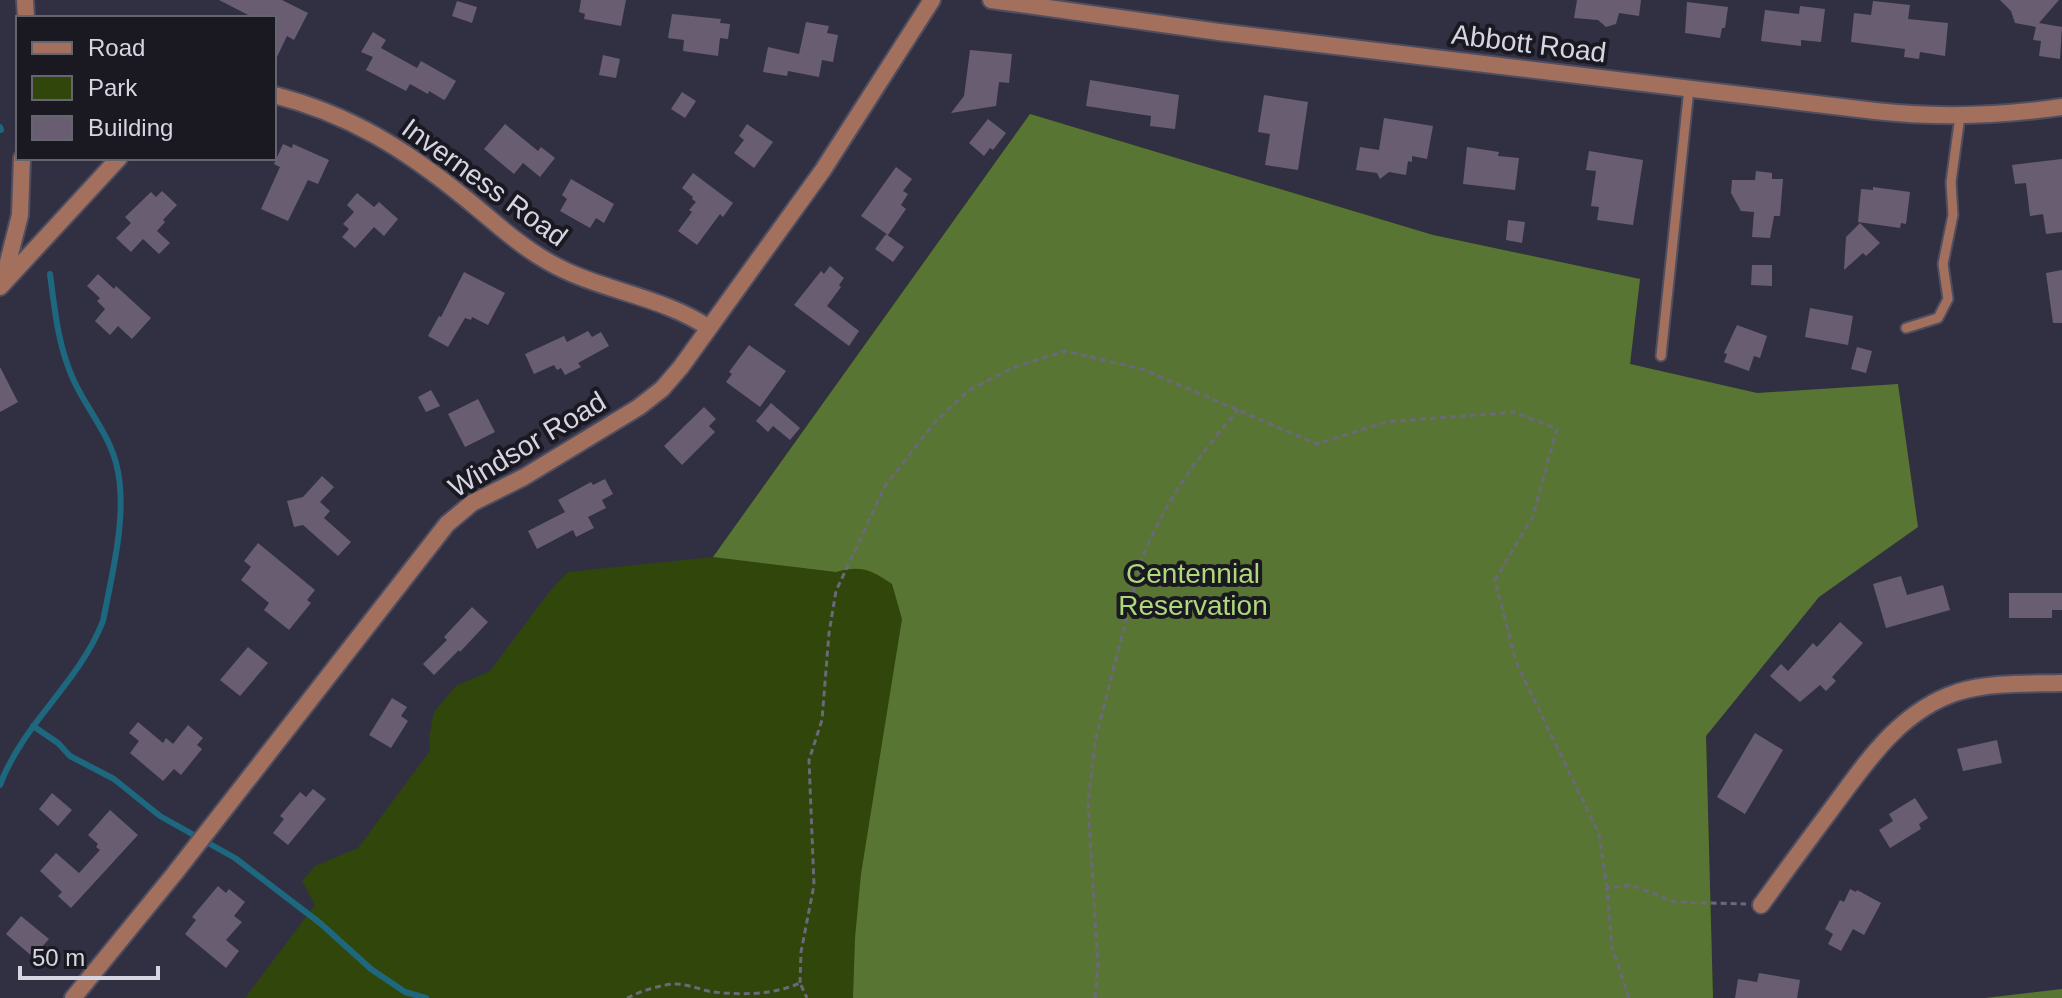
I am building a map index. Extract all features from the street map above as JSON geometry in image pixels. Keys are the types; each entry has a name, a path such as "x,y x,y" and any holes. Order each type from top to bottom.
{"street":[{"name":"Windsor Road","path":"73,998 204,836 447,524 472,503 524,477 651,399 681,367 823,170 932,0"},
{"name":"Abbott Road","path":"991,0 1235,34 1875,111 1960,116 2062,107"},
{"name":"Inverness Road","path":"276,96 329,112 376,135 422,165 532,252 557,267 677,310 709,328"},
{"path":"1,286 14,248 20,215 22,160"},
{"path":"1,286 117,160"},
{"path":"1761,905 1867,762 1903,723 1943,698 1971,689 2062,683"}],"lane":[{"path":"1661,356 1689,88"},
{"path":"1906,328 1938,318 1948,299 1943,264 1953,215 1951,182 1960,116"}],"path":[{"path":"807,998 800,983 801,952 814,885 809,760 822,720 829,633 836,591 885,486 911,450 968,391 1012,368 1065,351 1142,369 1317,444 1386,422 1514,412 1557,429 1533,516 1495,580 1516,662 1599,834 1612,947 1629,998"},
{"path":"1095,998 1098,966 1088,804 1095,741 1142,558 1175,490 1238,410"},
{"path":"1607,888 1631,885 1675,902 1761,905"},
{"path":"627,998 651,988 677,984 712,992 749,994 779,993 800,983"}],"green space":[{"name":"Centennial Reservation","path":"1030,114 1433,235 1640,279 1630,364 1757,393 1702,580 1713,998 245,998 315,905 302,881 315,866 358,848 430,751 434,712 456,686 490,671 568,572 713,557"},
{"name":"Centennial Reservation","path":"1030,114 1433,235 1640,279 1630,364 1757,393 1898,384 1918,527 1819,597 1706,736 1713,998 853,998 861,874 902,619 892,584 860,569 836,572 713,557"},
{"path":"2062,989 2062,998 1985,998"}],"building":[{"path":"219,0 282,0 308,13 294,40 287,36 276,59 276,16 250,16"},
{"path":"581,0 626,0 621,26 584,19 585,14 579,12"},
{"path":"1577,0 1641,0 1639,16 1619,13 1616,24 1606,27 1598,20 1574,18"},
{"path":"2000,0 2059,0 2039,23 2062,27 2060,59 2039,56 2041,41 2033,40 2036,27 2015,23 2011,11"},
{"path":"457,1 477,7 472,23 452,16"},
{"path":"1873,1 1910,5 1908,19 1948,23 1945,56 1920,52 1919,59 1904,57 1905,49 1851,42 1854,13 1871,15"},
{"path":"1687,2 1728,7 1720,38 1685,33"},
{"path":"1800,6 1825,9 1821,42 1801,40 1801,46 1761,41 1765,10 1799,14"},
{"path":"672,14 721,19 720,23 730,24 728,39 720,38 718,56 683,51 684,40 668,38"},
{"path":"806,22 829,26 827,33 838,35 833,62 822,60 819,77 788,71 787,76 763,72 768,47 799,54"},
{"path":"373,32 386,40 381,48 417,68 421,61 456,81 446,98 444,100 429,91 428,94 410,84 406,91 366,70 373,57 361,52"},
{"path":"970,50 1012,54 1009,83 999,82 996,106 951,113 964,96"},
{"path":"603,55 620,59 616,78 599,75"},
{"path":"1090,80 1179,95 1175,129 1150,126 1151,116 1086,106"},
{"path":"682,92 696,101 685,118 671,109"},
{"path":"1264,95 1308,102 1298,170 1265,165 1270,134 1258,132"},
{"path":"1384,118 1433,126 1427,159 1412,156 1406,175 1389,172 1380,179 1377,173 1356,170 1360,147 1379,150"},
{"path":"988,119 1006,133 984,156 969,143"},
{"path":"505,124 538,151 541,147 555,158 540,177 523,163 514,174 484,149"},
{"path":"747,124 773,142 754,168 734,153 744,140 739,136"},
{"path":"283,144 292,148 293,144 329,160 318,184 308,180 288,221 261,209 280,167 274,164"},
{"path":"1467,147 1519,158 1515,190 1463,184"},
{"path":"1589,151 1643,160 1633,225 1597,220 1599,207 1591,206 1596,171 1586,170"},
{"path":"2062,159 2062,232 2046,234 2043,214 2030,216 2026,183 2015,184 2012,165"},
{"path":"896,167 912,179 903,191 908,194 901,205 906,209 888,235 861,216"},
{"path":"1756,171 1772,173 1772,179 1783,179 1780,216 1774,216 1770,238 1752,237 1754,212 1741,211 1731,193 1732,180 1755,180"},
{"path":"693,173 733,203 723,217 720,214 697,245 678,231 696,202 682,188"},
{"path":"571,179 614,204 604,223 596,218 590,228 560,211 567,199 562,195"},
{"path":"1873,187 1910,192 1906,224 1901,223 1900,228 1858,222 1861,189 1873,190"},
{"path":"162,191 177,205 157,231 170,243 159,254 143,239 131,252 116,238 131,223 125,217 151,192 156,197"},
{"path":"357,193 374,207 379,202 398,219 384,236 374,227 355,248 342,237 349,229 343,224 354,212 347,205"},
{"path":"1508,220 1525,222 1522,243 1506,240"},
{"path":"1860,223 1880,243 1844,270 1846,237"},
{"path":"886,234 904,247 893,262 875,249"},
{"path":"1752,265 1772,265 1772,286 1751,285"},
{"path":"830,266 844,278 827,306 859,331 849,346 794,305 821,271 824,274"},
{"path":"2062,270 2062,323 2053,323 2046,273"},
{"path":"464,272 505,293 488,325 472,317 471,320 465,318 448,347 428,336"},
{"path":"98,274 151,318 132,339 118,326 110,335 95,321 105,309 97,301 100,298 87,286"},
{"path":"1810,308 1853,316 1848,345 1805,337"},
{"path":"1737,325 1767,336 1760,358 1754,356 1749,371 1724,362 1727,354 1724,353"},
{"path":"588,331 592,337 601,332 609,346 578,363 581,367 565,375 561,368 557,370 554,365 534,374 525,354 564,336 567,342"},
{"path":"749,345 786,371 760,407 726,382 732,374 729,372"},
{"path":"1857,347 1872,351 1866,373 1851,369"},
{"path":"0,367 18,402 0,412"},
{"path":"431,390 440,406 426,412 418,397"},
{"path":"478,399 495,432 465,447 448,414"},
{"path":"771,403 800,428 790,440 773,426 768,432 756,421"},
{"path":"704,407 716,419 709,426 715,432 682,465 664,446"},
{"path":"322,476 334,487 320,502 330,511 324,518 351,542 338,556 303,525 294,527 287,501 303,497"},
{"path":"605,479 613,494 602,500 606,508 588,517 594,528 576,537 573,530 537,549 528,531 565,512 558,500 591,482 593,485"},
{"path":"258,543 315,590 307,600 311,603 289,630 264,610 269,603 241,580 251,567 244,561"},
{"path":"1901,576 1907,595 1943,585 1950,610 1886,628 1873,584"},
{"path":"2009,593 2062,593 2062,610 2052,610 2052,618 2009,618"},
{"path":"472,607 488,622 434,675 423,664 447,640 444,637"},
{"path":"1840,622 1863,643 1832,677 1836,681 1826,691 1820,685 1800,702 1770,676 1781,664 1788,671 1813,643 1817,647"},
{"path":"248,647 268,663 240,696 220,680"},
{"path":"392,698 407,707 401,716 408,721 391,748 369,735"},
{"path":"138,722 163,743 166,738 173,744 188,725 203,738 197,745 202,749 181,775 174,769 163,781 130,753 139,741 129,733"},
{"path":"1755,733 1783,750 1745,814 1717,797"},
{"path":"1997,740 2002,763 1963,771 1957,749"},
{"path":"313,789 326,799 288,845 273,833 284,819 280,816 300,792 306,797"},
{"path":"52,793 72,810 58,826 39,809"},
{"path":"1915,798 1928,818 1919,824 1921,829 1890,848 1879,830 1893,821 1889,814"},
{"path":"110,810 138,835 71,908 58,896 62,892 40,871 56,853 79,873 100,850 88,835"},
{"path":"218,886 226,893 229,889 245,902 234,916 242,922 226,940 239,951 226,968 185,934 196,920 192,917"},
{"path":"1850,889 1881,903 1864,935 1853,929 1841,951 1828,944 1833,934 1825,929 1840,900 1844,902"},
{"path":"21,916 49,939 33,957 6,934"},
{"path":"1759,973 1800,980 1797,998 1735,998 1738,979 1757,982"}],"waterway":[{"path":"0,785 22,742 93,643 103,621 120,521 120,481 116,463 64,355 50,274"},
{"path":"33,726 58,743 70,756 114,779 160,816 235,858 320,923 371,969 405,992 426,998"}]}
